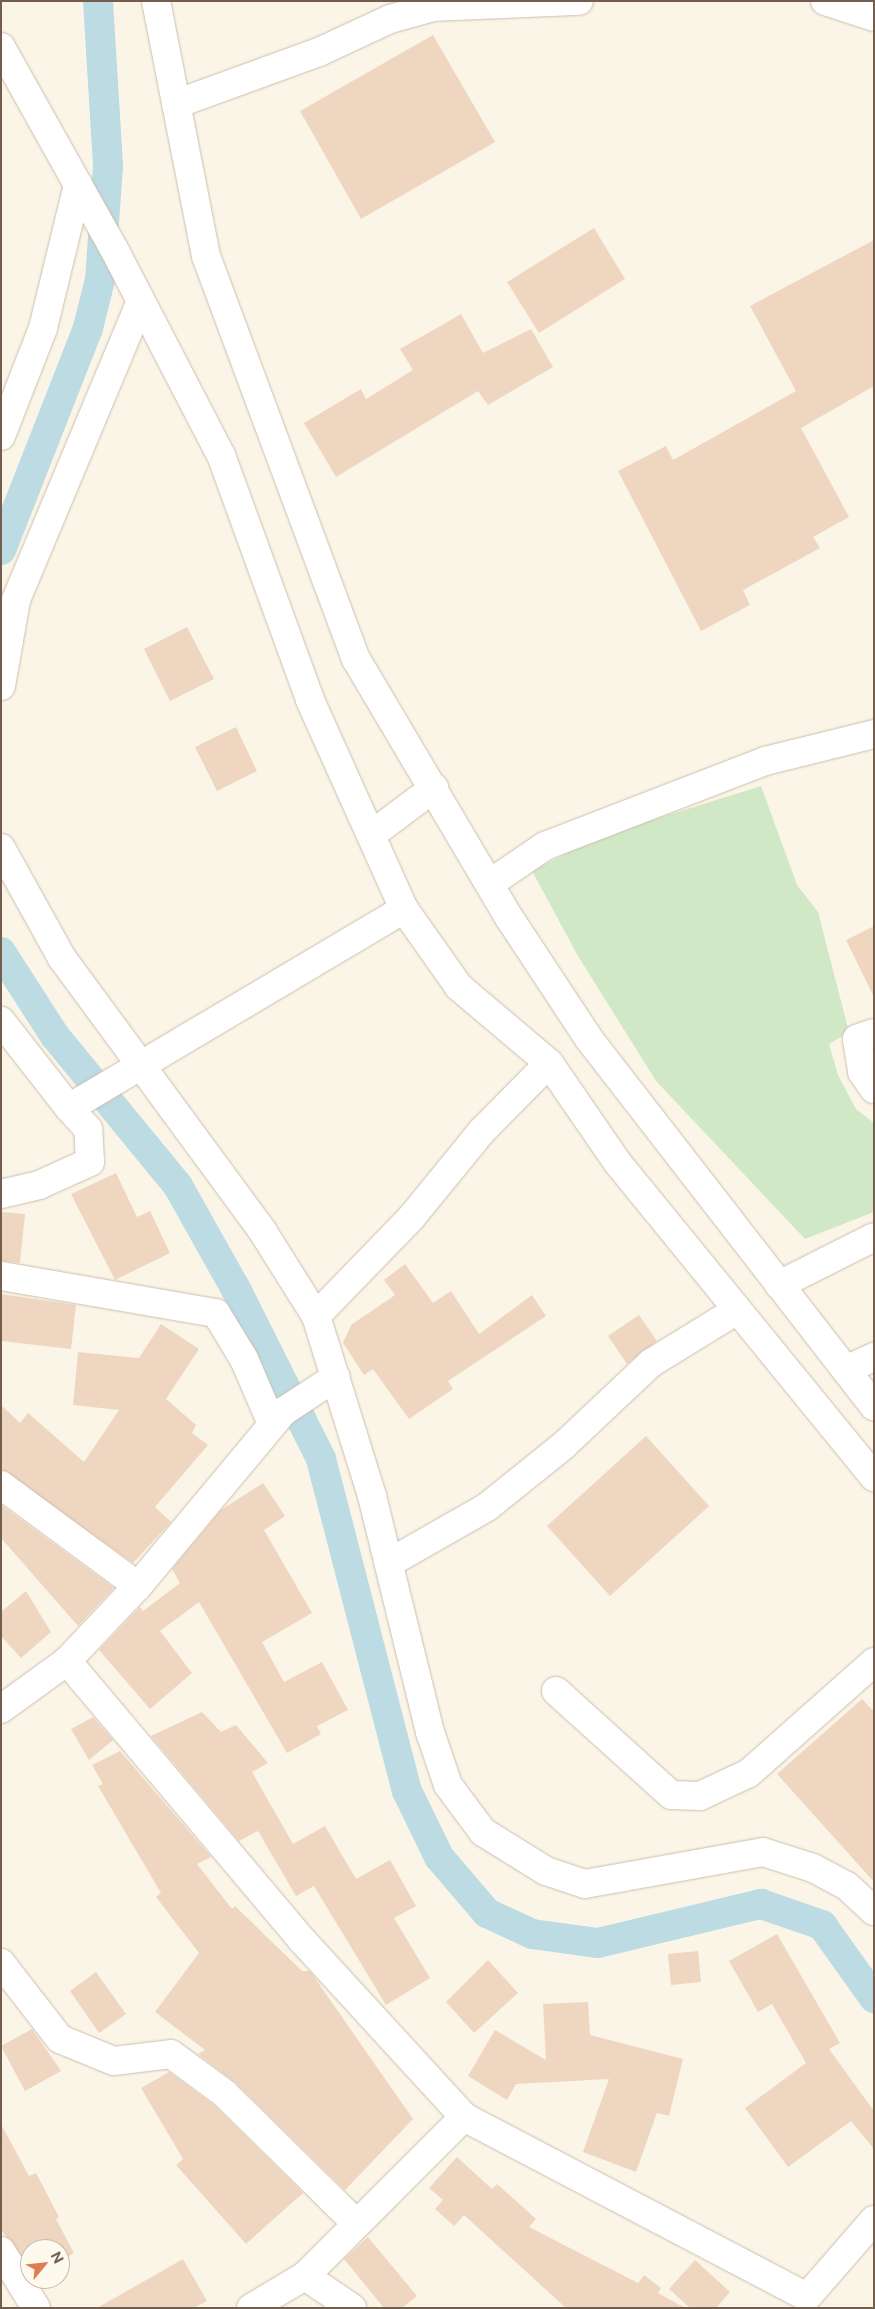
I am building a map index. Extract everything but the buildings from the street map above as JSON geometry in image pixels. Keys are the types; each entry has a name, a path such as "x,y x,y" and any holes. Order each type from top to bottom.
{"street":[{"path":"156,1 206,256 269,434 356,659 589,1040 874,1406"},
{"path":"176,104 319,52 390,19 433,7 579,1"},
{"path":"825,1 874,17"},
{"path":"1,47 114,249 140,303 221,455 310,700 404,909 460,987 549,1063 617,1162 874,1477"},
{"path":"1,436 44,328 81,192"},
{"path":"1,686 16,600 140,303"},
{"path":"492,882 544,846 764,761 874,734"},
{"path":"370,835 434,788"},
{"path":"1,848 62,958 140,1069 263,1232 316,1316 336,1377 389,1563 430,1732 448,1785 483,1832 546,1871 585,1884 764,1852 812,1868 847,1886 874,1911"},
{"path":"76,1104 140,1069 404,909"},
{"path":"1,1022 76,1104 88,1129 90,1162 38,1185 1,1194"},
{"path":"874,1033 857,1039 862,1072 874,1089"},
{"path":"316,1316 411,1218 482,1131 549,1063"},
{"path":"779,1285 874,1237"},
{"path":"1,1276 216,1313 278,1418"},
{"path":"389,1563 487,1507 564,1445 652,1363 737,1310"},
{"path":"846,1370 874,1357"},
{"path":"1,1709 67,1661 138,1586 278,1418 336,1377"},
{"path":"1,1485 138,1586"},
{"path":"67,1661 302,1940 464,2117 805,2303 874,2220"},
{"path":"556,1691 671,1796 700,1796 749,1773 874,1662"},
{"path":"1,1963 60,2039 114,2061 171,2054 225,2094 357,2224"},
{"path":"250,2308 305,2276 464,2117"},
{"path":"1,2251 36,2308"},
{"path":"305,2276 352,2308"}],"green space":[{"path":"761,786 797,885 818,912 849,1032 829,1044 838,1075 856,1109 874,1123 874,1212 805,1239 656,1081 578,956 532,871 598,837"}],"waterway":[{"path":"1,550 88,328 100,280 108,165 98,1"},
{"path":"1,952 55,1036 178,1186 237,1291 321,1459 407,1791 439,1857 487,1913 532,1934 598,1943 761,1904 822,1925 874,1998"}]}
